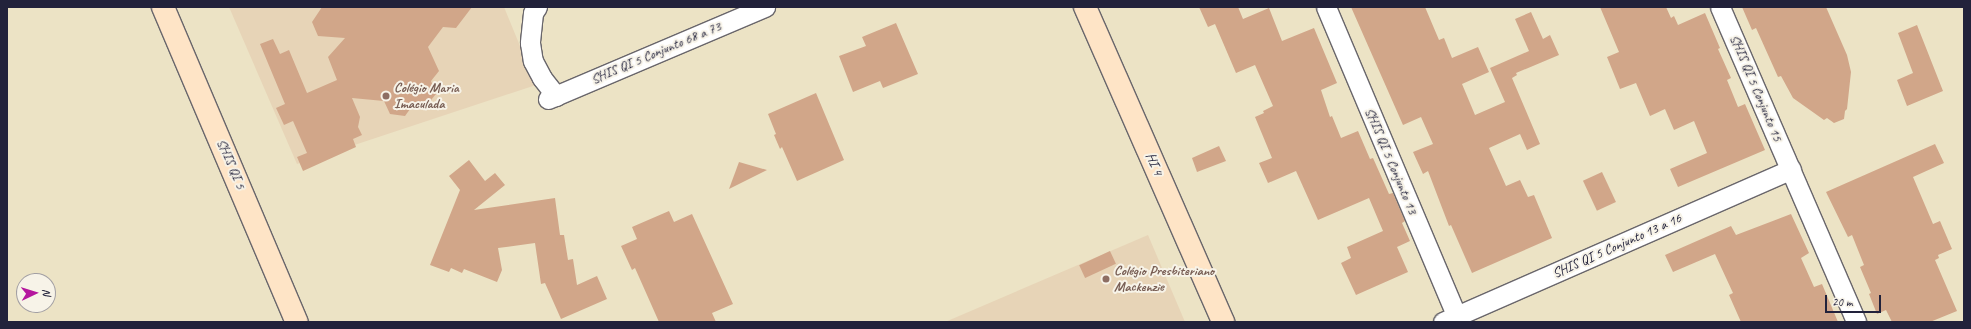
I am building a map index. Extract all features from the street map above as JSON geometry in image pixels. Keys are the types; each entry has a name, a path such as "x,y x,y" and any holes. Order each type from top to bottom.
{"street":[{"name":"SHIS QI 5","path":"163,7 297,322"},
{"name":"SHIS QI 5 Conjunto 68 a 73","path":"537,7 533,13 530,43 533,61 552,98 765,7"},
{"name":"HI 4","path":"1085,7 1223,322"},
{"name":"SHIS QI 5 Conjunto 13","path":"1326,7 1453,320"},
{"name":"SHIS QI 5 Conjunto 15","path":"1720,7 1856,322"},
{"name":"SHIS QI 5 Conjunto 13 a 16","path":"1453,320 1791,169"}],"shaded area":[{"name":"Colégio Maria Imaculada","path":"229,7 504,7 536,85 297,164"},
{"name":"Colégio Presbiteriano Mackenzie","path":"1148,235 1185,322 945,322"}],"building":[{"path":"322,7 472,7 456,28 443,27 428,47 439,71 431,81 436,94 426,106 413,105 405,116 390,114 384,101 352,98 360,117 358,127 362,135 353,139 356,147 303,171 297,157 307,153 293,121 284,125 276,108 285,104 260,44 273,39 280,54 289,50 307,93 337,80 328,57 345,38 318,36 312,22"},
{"path":"1199,7 1238,7 1243,19 1269,8 1282,41 1314,28 1337,83 1321,90 1330,117 1332,116 1341,138 1358,131 1370,159 1373,158 1389,194 1393,193 1405,221 1402,223 1410,241 1397,247 1408,272 1356,295 1341,263 1351,258 1347,247 1383,231 1369,198 1318,220 1296,171 1268,183 1259,163 1272,158 1255,117 1264,113 1263,111 1273,106 1255,65 1236,73 1215,24 1208,27"},
{"path":"1351,7 1425,7 1439,40 1444,38 1452,58 1478,47 1489,72 1462,84 1475,115 1505,102 1490,68 1529,51 1515,19 1531,12 1543,39 1550,35 1559,55 1516,73 1517,75 1512,78 1540,144 1527,150 1520,134 1489,148 1506,186 1520,180 1528,197 1534,195 1552,238 1472,273 1451,225 1449,226 1428,171 1423,174 1413,152 1433,144 1421,117 1403,125"},
{"path":"1600,7 1666,7 1671,18 1674,16 1678,25 1705,13 1720,48 1718,49 1731,78 1727,80 1738,107 1745,104 1765,150 1678,187 1670,169 1707,153 1694,121 1674,130 1665,109 1650,116 1636,83 1620,89 1607,57 1619,52"},
{"path":"1742,7 1826,7 1847,55 1851,72 1847,109 1845,111 1844,119 1834,123 1827,118 1824,120 1793,98 1781,76 1778,77 1756,28 1752,30"},
{"path":"896,23 918,74 883,88 880,81 853,92 839,56 866,46 862,37"},
{"path":"1917,25 1943,91 1907,106 1897,80 1913,73 1898,33"},
{"path":"816,93 844,160 797,181 782,147 780,149 768,114"},
{"path":"1935,144 1944,163 1913,177 1933,224 1940,221 1952,249 1938,255 1939,258 1935,260 1957,311 1930,322 1892,322 1886,310 1877,314 1869,294 1871,293 1860,267 1864,265 1852,235 1848,237 1826,192"},
{"path":"1219,146 1226,161 1197,172 1192,158"},
{"path":"469,160 485,181 495,173 505,185 474,210 555,198 560,235 564,235 568,260 573,259 577,285 597,276 607,299 561,319 545,283 541,284 535,243 498,248 502,270 497,282 464,269 462,273 451,268 449,272 430,265 460,190 449,176"},
{"path":"739,162 767,170 729,189"},
{"path":"1602,172 1616,202 1597,211 1583,181"},
{"path":"669,211 674,222 692,214 733,304 712,313 716,322 659,322 635,268 632,270 621,246 637,239 632,227"},
{"path":"1791,214 1809,253 1801,258 1814,287 1822,284 1838,322 1741,322 1729,295 1733,293 1715,254 1673,272 1665,255 1731,226 1736,235"},
{"path":"1110,251 1116,264 1085,278 1079,265"}],"place":[{"name":"Colégio Maria Imaculada","path":"386,96"},
{"name":"Colégio Presbiteriano Mackenzie","path":"1106,279"}]}
